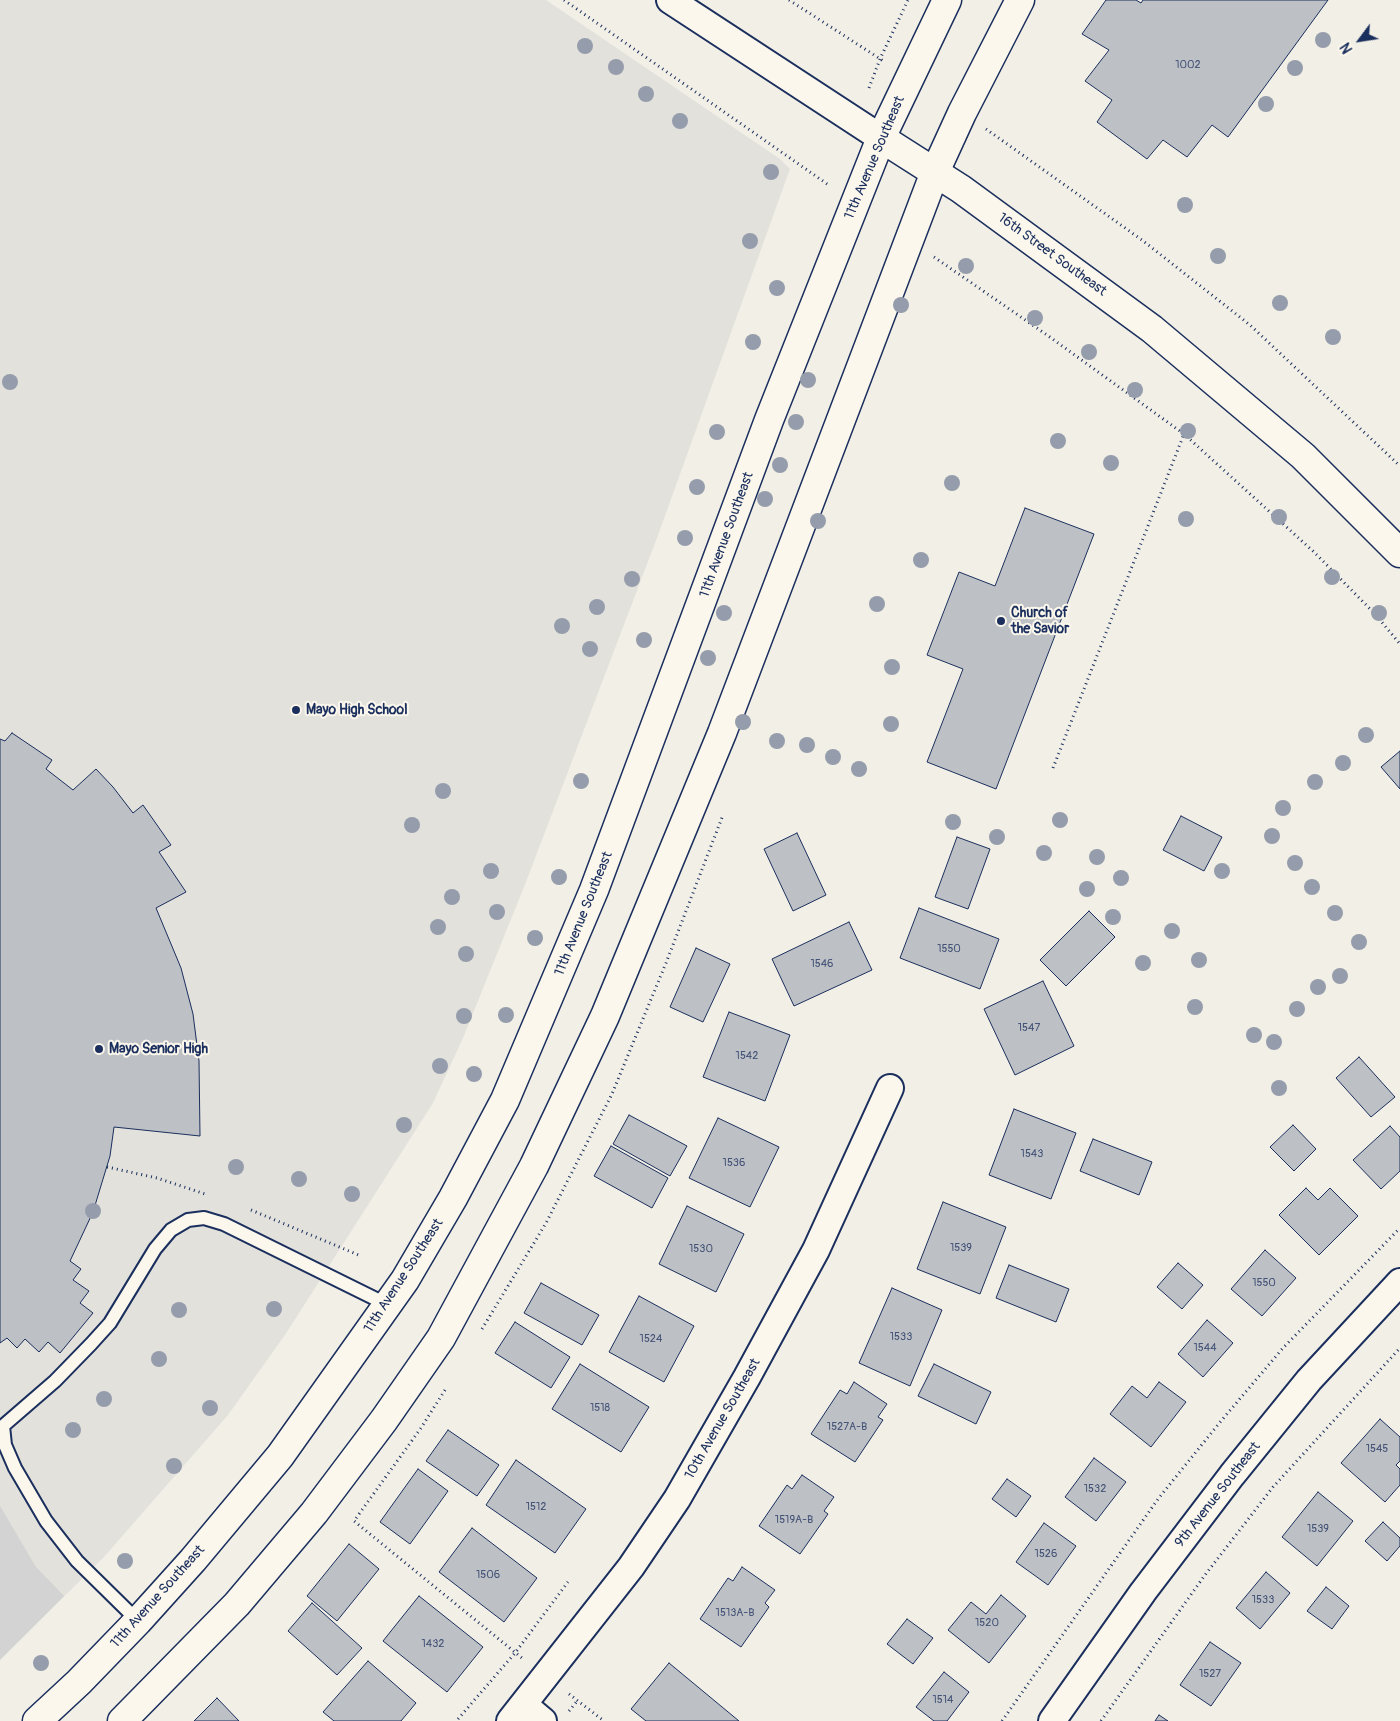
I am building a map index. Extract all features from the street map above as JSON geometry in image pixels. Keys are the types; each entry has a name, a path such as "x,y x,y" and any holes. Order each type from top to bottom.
{"main road":[{"name":"11th Avenue Southeast","path":"37,1721 79,1682 138,1621 193,1560 280,1456 388,1305 453,1198 505,1100 598,881 769,420 881,138 947,0"},
{"path":"122,1721 237,1604 314,1513 384,1420 441,1338 516,1199 605,1016 722,733 936,172 962,113 1020,0"},
{"name":"16th Street Southeast","path":"881,138 936,172 1052,254 1152,330 1303,456 1400,553"}],"street":[{"name":"16th Street Southeast","path":"670,0 881,138"},
{"name":"10th Avenue Southeast","path":"525,1716 677,1499 748,1377 816,1250 890,1088"},
{"name":"9th Avenue Southeast","path":"1052,1721 1143,1592 1232,1475 1309,1380 1400,1282"}],"lane":[{"path":"138,1621 77,1561 46,1521 15,1468 5,1445 3,1426 55,1381 110,1323 155,1250 171,1230 188,1220 204,1218 224,1224 388,1305"}],"path":[{"path":"564,0 804,169"},
{"path":"788,0 880,59 908,0"},
{"path":"988,130 1142,240 1250,326 1400,466"},
{"path":"932,256 1047,335 1184,434 1314,552 1375,614 1400,644"},
{"path":"1053,768 1184,434"},
{"path":"1002,1721 1158,1499 1289,1341 1400,1228"},
{"path":"1101,1721 1273,1487 1400,1348"},
{"path":"354,1521 515,1654"},
{"path":"458,1719 515,1654 568,1582"},
{"path":"578,1700 604,1721"}],"shaded area":[{"name":"Mayo High School","path":"0,0 546,0 780,159 790,169 657,538 526,882 463,1038 433,1103 287,1332 228,1415 104,1557 0,1660"},
{"path":"0,1506 36,1567 64,1596 0,1660"}],"building":[{"path":"1106,0 1136,0 1141,3 1143,0 1328,0 1228,137 1212,125 1187,157 1163,140 1147,159 1097,122 1112,100 1085,81 1109,50 1082,34"},
{"name":"Church of the Savior","path":"1025,508 1094,534 996,789 927,762 963,669 927,655 959,572 995,586"},
{"name":"Mayo Senior High","path":"12,733 52,760 46,769 73,790 96,769 133,813 143,805 171,845 159,852 186,892 156,908 181,968 193,1014 199,1061 200,1136 114,1127 110,1156 93,1212 70,1261 81,1269 73,1280 89,1291 80,1303 93,1313 60,1353 48,1342 39,1352 25,1339 17,1348 7,1338 0,1343 0,739 5,741"},
{"path":"1400,751 1400,789 1381,767"},
{"path":"1181,816 1222,837 1204,871 1163,850"},
{"path":"797,833 826,895 793,911 764,849"},
{"path":"957,837 990,849 968,909 935,897"},
{"path":"919,908 999,939 980,989 900,958"},
{"path":"1089,911 1115,937 1066,986 1040,960"},
{"path":"849,922 872,970 794,1006 772,959"},
{"path":"696,948 730,964 703,1022 670,1007"},
{"path":"1043,981 1074,1046 1015,1075 984,1009"},
{"path":"729,1012 790,1035 765,1101 703,1077"},
{"path":"1359,1057 1395,1097 1371,1117 1336,1078"},
{"path":"1014,1109 1076,1133 1051,1199 989,1175"},
{"path":"629,1115 687,1146 670,1176 613,1144"},
{"path":"718,1118 779,1147 750,1207 689,1178"},
{"path":"1293,1125 1316,1149 1294,1171 1270,1147"},
{"path":"1390,1126 1400,1137 1400,1171 1381,1189 1353,1160"},
{"path":"1093,1139 1152,1162 1139,1195 1080,1171"},
{"path":"611,1146 668,1178 652,1208 594,1176"},
{"path":"1306,1188 1318,1200 1330,1188 1358,1216 1319,1255 1279,1215"},
{"path":"943,1202 1006,1227 980,1294 917,1269"},
{"path":"687,1206 744,1234 716,1292 659,1264"},
{"path":"1265,1250 1296,1278 1262,1316 1231,1289"},
{"path":"1178,1263 1203,1285 1182,1309 1157,1287"},
{"path":"1009,1265 1069,1289 1056,1322 996,1298"},
{"path":"541,1283 599,1315 582,1345 524,1313"},
{"path":"892,1288 942,1310 910,1386 859,1363"},
{"path":"639,1296 694,1326 664,1382 609,1352"},
{"path":"1207,1320 1233,1343 1203,1377 1178,1354"},
{"path":"515,1322 570,1357 551,1388 495,1353"},
{"path":"580,1364 649,1407 621,1452 552,1409"},
{"path":"934,1364 991,1392 976,1424 918,1396"},
{"path":"854,1382 887,1404 878,1417 883,1420 855,1462 811,1434 840,1390 847,1394"},
{"path":"1159,1382 1186,1402 1151,1447 1110,1414 1132,1386 1147,1398"},
{"path":"1380,1419 1400,1437 1400,1461 1396,1465 1400,1469 1400,1485 1385,1502 1341,1463"},
{"path":"448,1430 499,1465 477,1496 426,1461"},
{"path":"1094,1458 1126,1482 1096,1521 1065,1497"},
{"path":"516,1460 586,1509 555,1553 486,1505"},
{"path":"418,1469 448,1491 410,1544 380,1522"},
{"path":"802,1475 834,1497 824,1511 828,1514 800,1554 759,1526 787,1485 792,1489"},
{"path":"1007,1479 1031,1496 1016,1517 992,1499"},
{"path":"1318,1492 1353,1521 1317,1566 1282,1537"},
{"path":"1383,1522 1400,1538 1400,1546 1387,1561 1365,1541"},
{"path":"1044,1523 1076,1546 1048,1585 1016,1562"},
{"path":"472,1528 537,1578 504,1622 439,1572"},
{"path":"349,1544 379,1569 337,1621 307,1596"},
{"path":"742,1567 775,1590 765,1603 769,1607 741,1647 700,1619 728,1578 733,1581"},
{"path":"1266,1572 1290,1593 1260,1629 1236,1608"},
{"path":"1326,1587 1349,1606 1332,1629 1307,1611"},
{"path":"1001,1595 1026,1616 989,1663 948,1630 971,1602 986,1614"},
{"path":"419,1596 483,1647 447,1692 383,1641"},
{"path":"312,1603 362,1648 337,1675 288,1631"},
{"path":"907,1619 933,1638 913,1664 887,1644"},
{"path":"1210,1642 1241,1663 1211,1706 1180,1685"},
{"path":"368,1661 416,1703 401,1721 334,1721 323,1712"},
{"path":"669,1663 739,1721 646,1721 631,1709"},
{"path":"944,1672 969,1692 947,1721 934,1721 916,1707"},
{"path":"217,1698 239,1721 194,1721"},
{"path":"1159,1715 1168,1721 1155,1721"}],"place":[{"name":"Church of the Savior","path":"1001,621"},
{"name":"Mayo High School","path":"296,710"},
{"name":"Mayo Senior High","path":"99,1049"}]}
